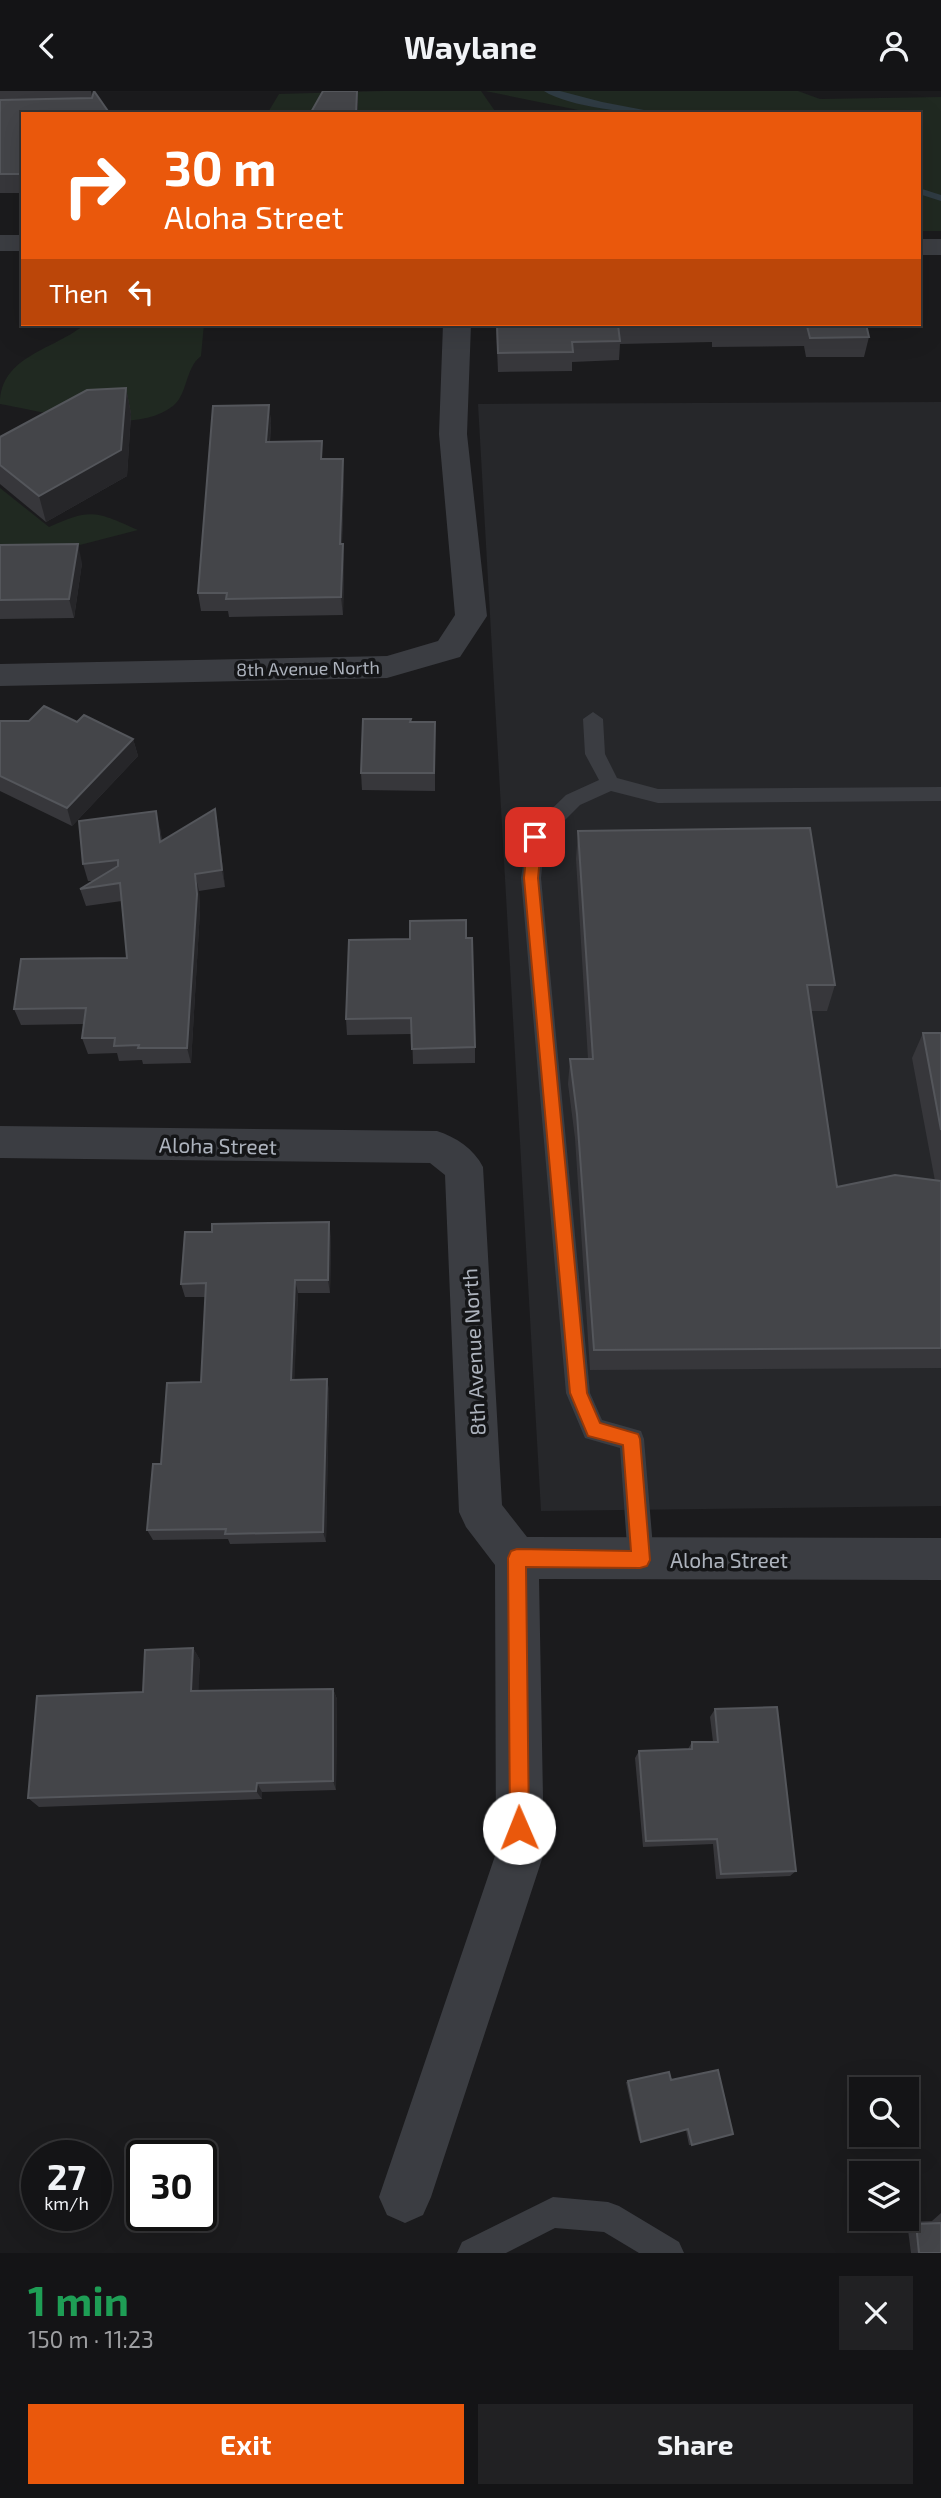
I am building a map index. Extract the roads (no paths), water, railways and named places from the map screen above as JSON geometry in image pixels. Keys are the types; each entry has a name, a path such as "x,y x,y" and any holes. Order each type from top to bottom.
{"street":[{"path":"0,243 21,243"},
{"path":"921,247 941,247"},
{"name":"8th Avenue North","path":"0,675 387,667 449,649 471,616 453,434 457,326"},
{"name":"Aloha Street","path":"0,1142 437,1147"},
{"name":"8th Avenue North","path":"437,1147 464,1167 481,1512 517,1558"},
{"path":"405,2197 520,1853 517,1558"},
{"name":"Aloha Street","path":"517,1558 941,1559"}],"lane":[{"path":"593,719 595,754 610,782"},
{"path":"640,1560 632,1439 594,1430 578,1393 531,878 535,837 573,800 610,782 658,796 941,795"},
{"path":"473,2253 553,2212 608,2217 668,2253"}],"waterway":[{"path":"549,91 601,105 647,112"},
{"path":"921,192 941,198"}]}
